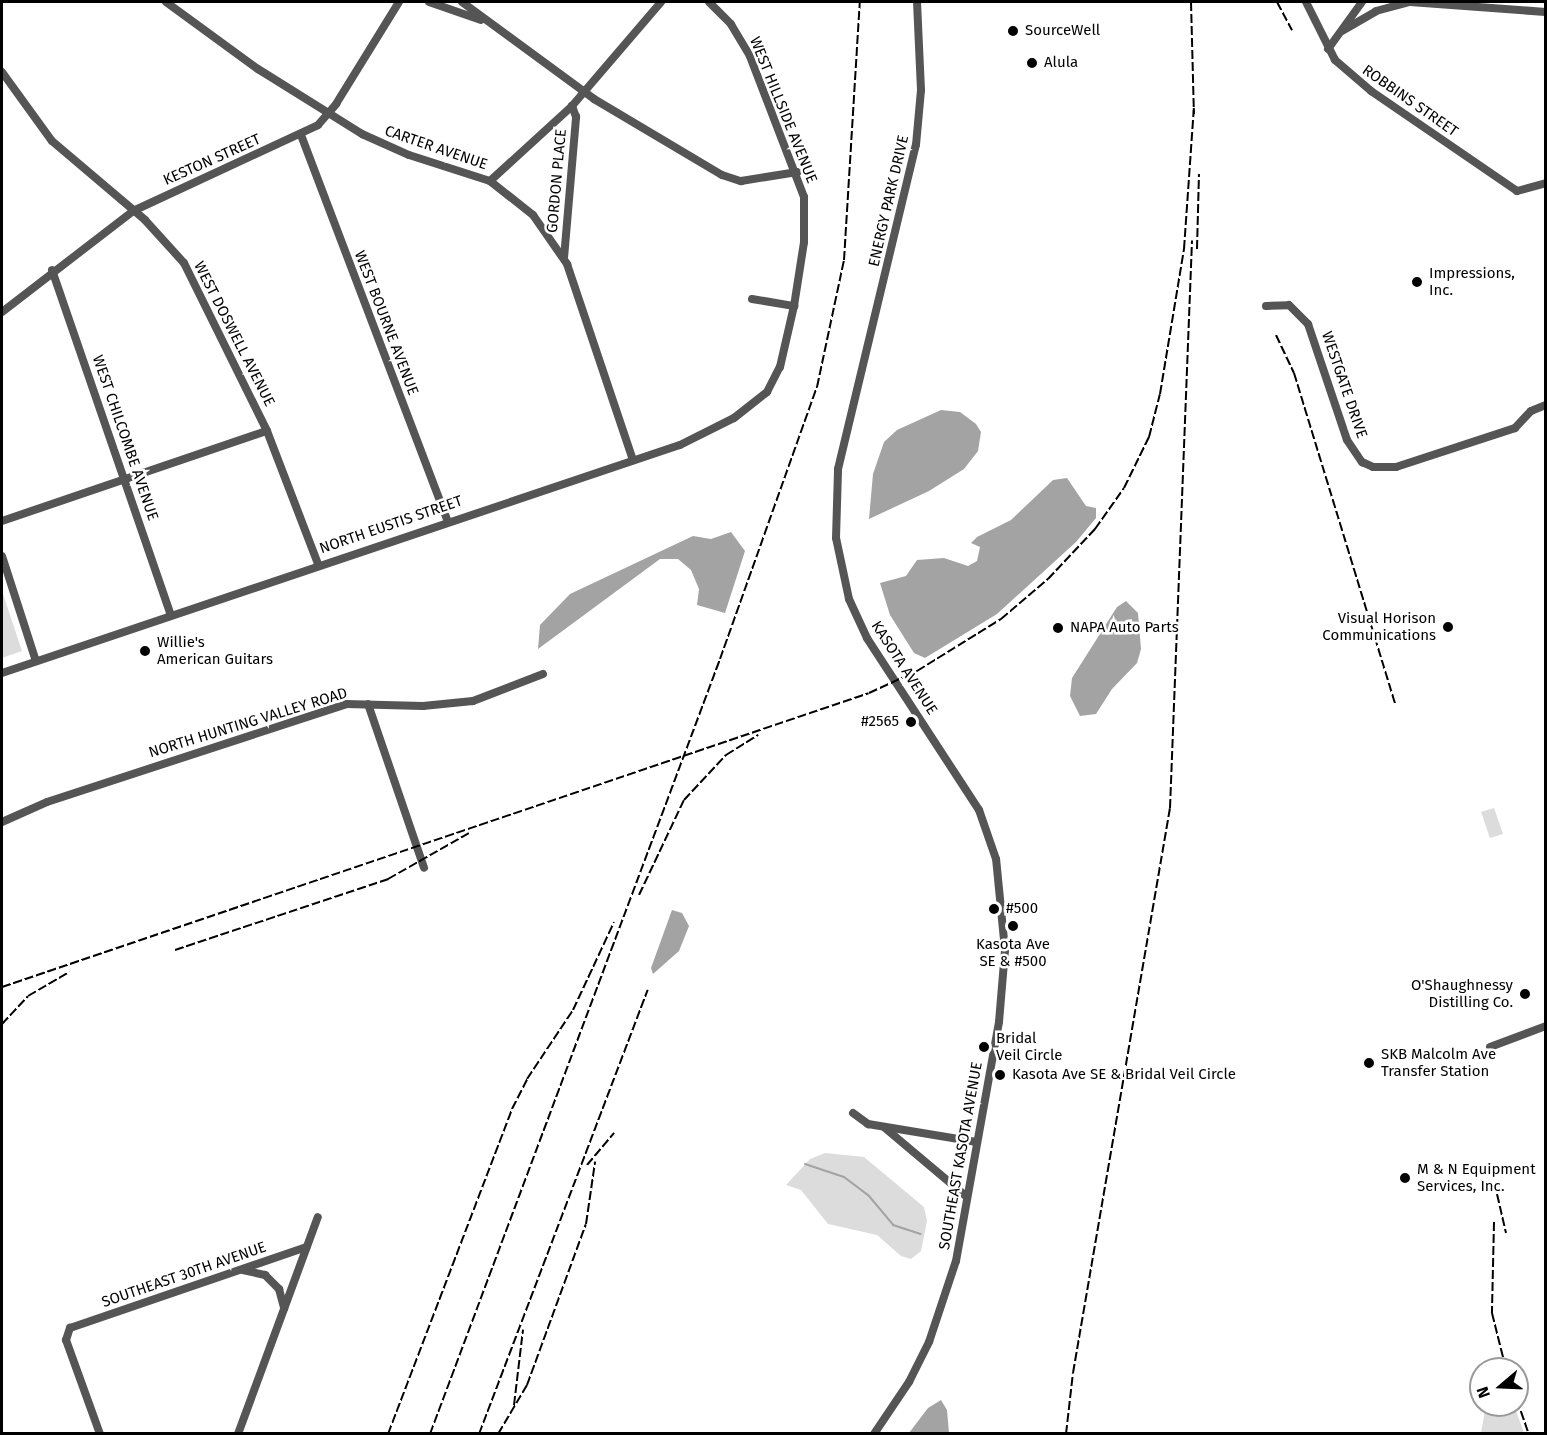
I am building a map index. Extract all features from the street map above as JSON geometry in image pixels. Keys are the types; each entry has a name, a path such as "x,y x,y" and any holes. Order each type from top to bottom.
{"street":[{"name":"CARTER AVENUE","path":"166,2 328,114 384,145 490,181 533,215 564,258 633,460"},
{"name":"KESTON STREET","path":"2,312 52,270 133,211 301,135 328,114 399,2"},
{"path":"429,2 487,22"},
{"path":"462,2 487,22 535,53 584,92 732,180 797,172"},
{"path":"490,181 572,106 661,2"},
{"name":"WEST HILLSIDE AVENUE","path":"709,2 730,24 750,56 797,172 805,220 794,306 775,380"},
{"name":"ENERGY PARK DRIVE","path":"853,402 916,146 921,90 917,2"},
{"name":"ROBBINS STREET","path":"1306,2 1328,49 1346,72 1371,91 1517,191 1528,190 1545,183"},
{"path":"1328,49 1362,2"},
{"path":"1342,31 1362,17 1391,6 1410,2 1545,12"},
{"name":"WEST DOSWELL AVENUE","path":"2,72 52,141 133,211 184,263 267,431 318,564"},
{"name":"GORDON PLACE","path":"564,258 576,117 572,106"},
{"name":"WEST BOURNE AVENUE","path":"301,135 447,520"},
{"name":"WEST CHILCOMBE AVENUE","path":"52,270 171,615"},
{"path":"752,299 794,306"},
{"name":"WESTGATE DRIVE","path":"1266,306 1289,306 1308,324 1347,440 1362,462 1373,467 1396,467 1515,428 1531,411 1545,405"},
{"name":"NORTH EUSTIS STREET","path":"2,673 447,520 633,460 717,428 752,405 775,380"},
{"name":"KASOTA AVENUE","path":"853,402 834,494 836,538 849,599 874,651 971,795 990,837 996,864"},
{"path":"1531,411 1545,415"},
{"path":"2,521 267,431"},
{"path":"2,556 36,661"},
{"name":"NORTH HUNTING VALLEY ROAD","path":"2,822 47,802 336,707 473,701 543,674"},
{"path":"368,704 424,868"},
{"name":"SOUTHEAST KASOTA AVENUE","path":"874,1434 909,1382 938,1323 956,1261 1003,982 1003,919 996,864"},
{"path":"1490,1047 1545,1026"},
{"path":"853,1113 868,1124 885,1128 977,1142"},
{"path":"885,1128 967,1197"},
{"path":"238,1434 318,1216"},
{"name":"SOUTHEAST 30TH AVENUE","path":"100,1434 66,1340 70,1328 307,1247"},
{"path":"241,1269 265,1275 279,1289 284,1308"}],"shaded area":[{"path":"941,410 960,412 976,424 981,432 978,451 964,469 929,491 869,519 873,474 884,442 897,430"},
{"path":"1067,478 1086,506 1096,508 1096,518 1076,542 997,614 925,658 914,653 890,615 880,583 906,576 917,560 944,558 968,566 977,561 980,547 971,543 977,537 1011,520 1053,480"},
{"path":"731,532 745,551 725,613 697,605 699,589 691,570 678,559 660,559 538,649 540,625 570,594 693,536 711,539"},
{"path":"2,591 22,651 2,658"},
{"path":"1126,601 1138,613 1141,649 1137,663 1112,689 1096,714 1080,716 1070,696 1072,678 1117,607"},
{"path":"1494,808 1503,834 1490,838 1481,812"},
{"path":"672,910 682,913 689,926 679,951 653,974 651,968"},
{"path":"825,1153 864,1157 924,1207 927,1221 921,1251 911,1259 901,1256 877,1235 828,1224 801,1190 786,1185 810,1159"},
{"path":"941,1400 947,1410 949,1433 909,1433 928,1408"},
{"path":"1484,1417 1518,1417 1524,1433 1481,1433"}],"waterway":[{"path":"805,1164 844,1177 869,1196 893,1225 921,1234"}],"railway":[{"path":"430,1434 720,659 817,387 844,260 860,2"},
{"path":"1191,2 1194,114"},
{"path":"1277,2 1292,30"},
{"path":"2,987 869,693 917,671 1001,619 1048,579 1095,529 1124,488 1149,437 1160,394 1184,249 1194,105"},
{"path":"1197,249 1199,174"},
{"path":"1066,1434 1073,1373 1170,808 1192,240"},
{"path":"1276,335 1294,373 1396,706"},
{"path":"639,895 684,800 726,755 758,735"},
{"path":"175,950 388,879 469,833"},
{"path":"388,1434 512,1109 527,1079 573,1010 614,922"},
{"path":"2,1024 28,996 69,972"},
{"path":"479,1434 648,990"},
{"path":"587,1165 614,1133"},
{"path":"498,1434 527,1385 586,1224 595,1162"},
{"path":"1497,1194 1506,1233"},
{"path":"1494,1222 1492,1313 1503,1357"},
{"path":"514,1405 523,1330"},
{"path":"1523,1417 1529,1434"}],"place":[{"name":"SourceWell","path":"1013,31"},
{"name":"Alula","path":"1032,63"},
{"name":"Impressions, Inc.","path":"1417,282"},
{"name":"Visual Horison Communications","path":"1448,627"},
{"name":"NAPA Auto Parts","path":"1058,628"},
{"name":"Willie's American Guitars","path":"145,651"},
{"name":"#2565","path":"911,722"},
{"name":"#500","path":"994,909"},
{"name":"Kasota Ave SE & #500","path":"1013,926"},
{"name":"O'Shaughnessy Distilling Co.","path":"1525,994"},
{"name":"Bridal Veil Circle","path":"984,1047"},
{"name":"SKB Malcolm Ave Transfer Station","path":"1369,1063"},
{"name":"Kasota Ave SE & Bridal Veil Circle","path":"1000,1075"},
{"name":"M & N Equipment Services, Inc.","path":"1405,1178"}]}
